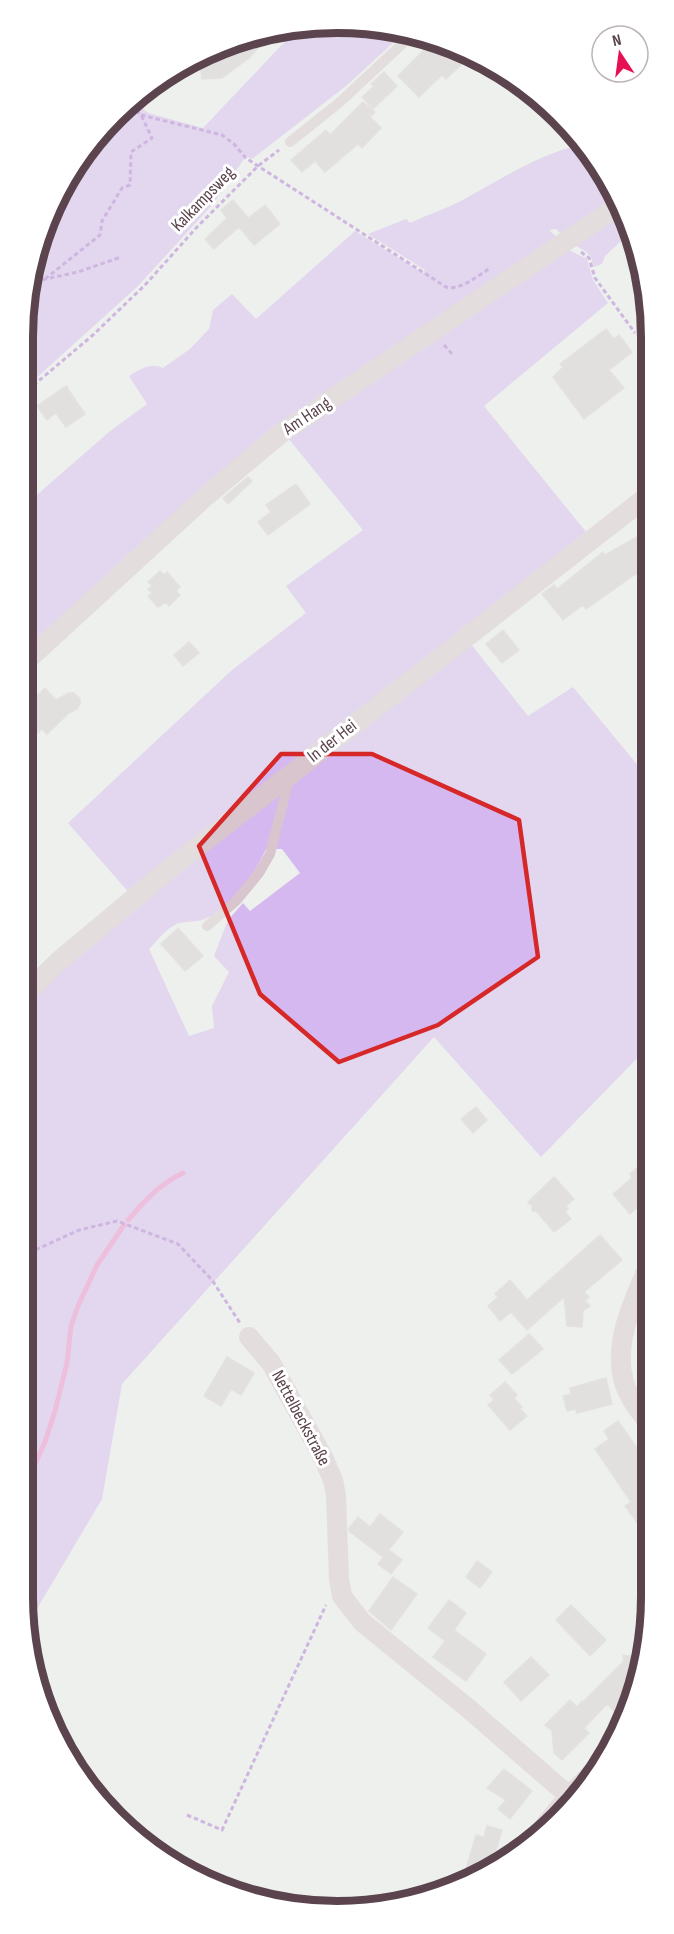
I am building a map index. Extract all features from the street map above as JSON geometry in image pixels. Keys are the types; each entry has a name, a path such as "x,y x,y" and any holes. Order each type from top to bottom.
{"street":[{"name":"Am Hang","path":"33,655 205,497 280,434 613,210"},
{"name":"In der Hei","path":"33,986 60,960 168,870 641,501"},
{"path":"641,1285 630,1312 622,1347 621,1365 629,1395 641,1412"},
{"name":"Nettelbeckstraße","path":"249,1338 271,1363 323,1457 333,1480 336,1495 339,1579 342,1596 362,1622 469,1709 568,1795"}],"lane":[{"path":"290,142 340,102 406,41"},
{"path":"207,926 236,901 260,873 270,854 290,773"}],"path":[{"path":"45,279 100,235 102,221 122,188 130,185 131,152 152,138 141,115 135,110"},
{"path":"141,115 222,135 234,144 246,158 446,287 452,289 467,282"},
{"name":"Kalkampsweg","path":"33,386 93,335 145,285 197,227 258,166 290,142"},
{"path":"566,242 574,249 586,254 595,278 635,333"},
{"path":"38,282 78,272 121,257"},
{"path":"33,1251 79,1230 117,1221 178,1244 212,1280 249,1338"},
{"path":"187,1815 222,1830 339,1579"}],"highlighted area":[{"path":"281,754 372,754 519,820 538,957 438,1025 339,1062 260,994 199,846"}],"shaded area":[{"path":"337,33 397,39 346,86 252,159 246,156 214,203 137,287 33,381 34,317 43,258 64,203 84,168 108,137 140,106 148,113 203,128 289,37"},
{"path":"574,146 578,152 611,205 564,237 556,229 549,230 560,240 336,389 33,648 33,498 109,432 147,404 129,376 150,366 163,368 190,349 209,329 213,310 232,294 256,319 355,231 423,273 425,270 368,234 406,219 410,223 461,201 535,161"},
{"path":"615,215 625,238 605,256 602,264 593,267 589,255 573,244"},
{"path":"567,249 587,259 593,280 608,303 484,406 586,532 131,895 68,823 232,670 306,613 286,586 363,530 288,438"},
{"path":"470,643 528,716 573,687 641,769 641,1054 541,1157 434,1037 122,1384 102,1499 34,1614 33,992 68,959","holes":["266,849 282,849 300,873 250,911 243,903 228,920 214,956 229,972 212,1006 214,1028 189,1036 149,949 176,924 205,919 225,907 242,889"]}],"building":[{"path":"264,42 249,58 222,78 202,79 200,66 239,49"},
{"path":"427,47 450,55 461,65 446,79 442,75 419,97 398,76"},
{"path":"384,72 397,86 373,109 362,97 374,86 371,84"},
{"path":"363,102 375,112 370,117 381,128 362,148 358,144 325,172 315,161 302,172 291,160 326,130 330,135"},
{"path":"233,200 247,219 265,205 280,224 254,245 239,227 214,249 205,239 227,218 221,210"},
{"path":"606,329 614,339 619,335 632,352 609,370 624,388 584,419 553,377 563,367 560,364"},
{"path":"66,386 85,414 66,427 56,413 47,420 37,406"},
{"path":"248,477 252,481 228,504 223,498"},
{"path":"296,484 310,504 268,535 258,522 271,512 266,505"},
{"path":"641,535 641,579 637,573 586,609 583,605 563,620 542,594 554,585 557,589 603,552 605,555"},
{"path":"160,571 164,575 167,572 180,587 176,591 180,595 169,606 166,602 158,607 148,596 152,593 148,589 152,586 148,582"},
{"path":"503,630 519,650 502,663 486,644"},
{"path":"189,642 199,653 183,666 174,655"},
{"path":"45,688 56,700 69,693 74,693 80,699 80,704 47,734 42,729 33,736 33,699"},
{"path":"178,928 203,956 185,971 161,944"},
{"path":"476,1107 487,1120 473,1133 461,1119"},
{"path":"641,1166 641,1205 630,1214 613,1194 632,1178 630,1174"},
{"path":"554,1177 574,1199 566,1206 568,1209 565,1212 571,1219 554,1232 536,1211 532,1211 532,1206 528,1202"},
{"path":"600,1235 622,1260 584,1292 589,1297 585,1301 590,1306 583,1311 582,1327 567,1326 564,1297 527,1330 511,1312 500,1321 488,1306 498,1297 495,1294 510,1280 527,1300"},
{"path":"529,1334 543,1349 512,1374 499,1360"},
{"path":"227,1357 254,1373 241,1395 231,1389 221,1406 204,1396"},
{"path":"606,1378 612,1404 577,1413 575,1409 567,1411 563,1396 571,1394 570,1388"},
{"path":"505,1382 517,1395 514,1398 527,1416 510,1430 488,1405 494,1400 490,1395"},
{"path":"618,1421 641,1454 641,1522 638,1524 625,1506 631,1502 595,1449 609,1439 604,1431"},
{"path":"380,1514 403,1532 383,1557 349,1531 358,1517 370,1527"},
{"path":"389,1550 402,1560 391,1574 378,1564"},
{"path":"477,1561 492,1572 480,1588 466,1577"},
{"path":"393,1577 417,1594 391,1630 369,1611"},
{"path":"449,1600 466,1613 454,1630 486,1654 466,1681 433,1657 445,1641 428,1628"},
{"path":"571,1605 606,1640 590,1656 556,1620"},
{"path":"636,1652 631,1676 620,1707 615,1712 607,1704 584,1728 589,1733 562,1760 554,1753 552,1731 545,1725 570,1700 577,1707 624,1661 623,1655 631,1656"},
{"path":"531,1657 549,1675 521,1701 504,1682"},
{"path":"504,1769 532,1791 510,1819 498,1809 506,1800 487,1788"},
{"path":"487,1826 502,1830 494,1857 465,1873 476,1835 484,1837"}],"waterway":[{"path":"128,1220 159,1188 183,1173"},
{"path":"33,1469 55,1411 67,1363 71,1326 78,1306 97,1265 124,1225"}]}
